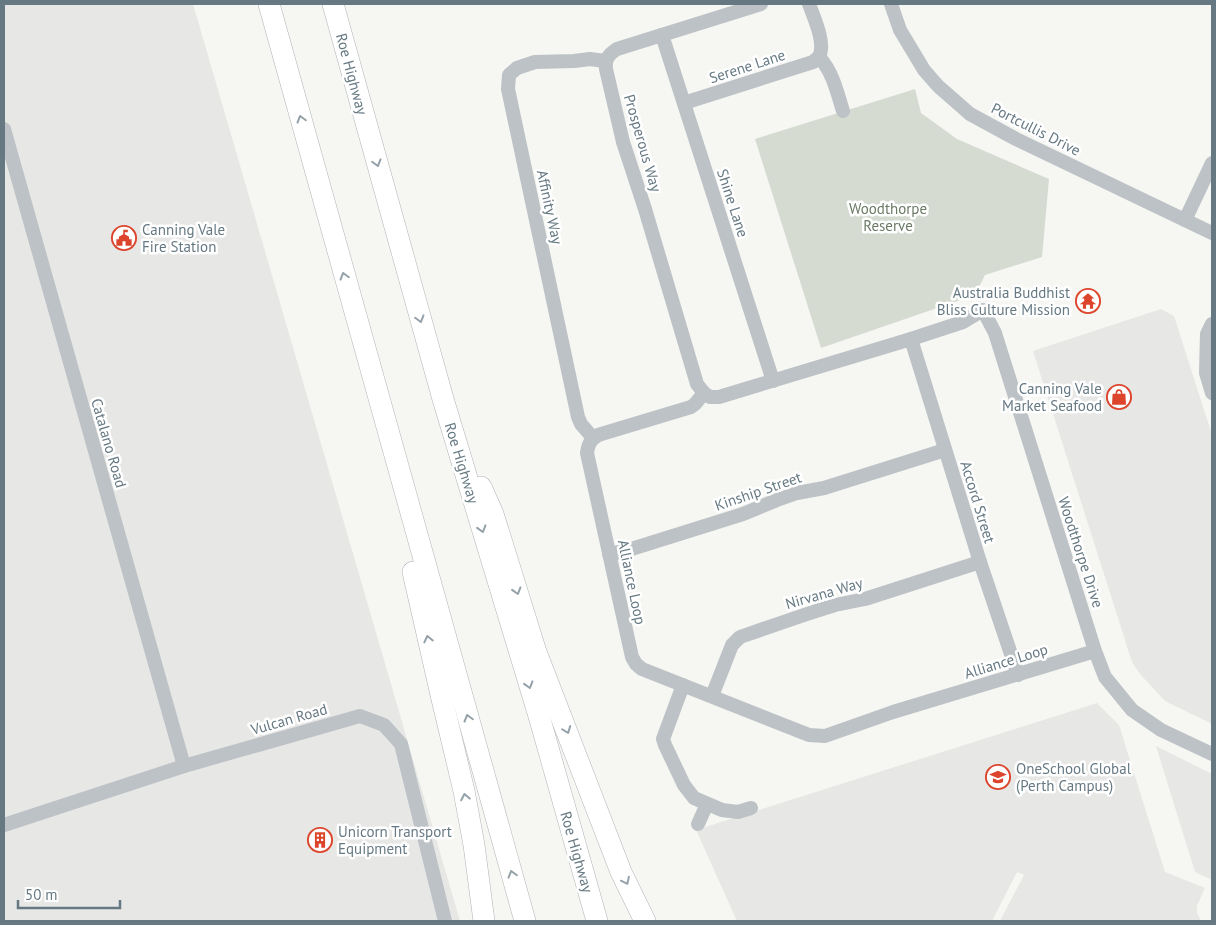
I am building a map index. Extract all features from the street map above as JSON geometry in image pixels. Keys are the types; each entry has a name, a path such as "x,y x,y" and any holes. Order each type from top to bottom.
{"highway":[{"path":"269,4 525,921"},
{"name":"Roe Highway","path":"333,4 443,399 539,716 597,921"},
{"path":"358,323 464,791 474,845 484,921"},
{"path":"443,399 493,514 536,652 622,872 646,921"}],"street":[{"path":"606,61 610,54 617,49 761,4"},
{"path":"809,4 822,43 822,51 819,57 827,65 831,73 843,111"},
{"name":"Portcullis Drive","path":"892,4 900,30 924,70 938,86 970,114 1016,139 1212,233"},
{"name":"Shine Lane","path":"662,35 773,381"},
{"name":"Serene Lane","path":"684,103 813,62 819,57"},
{"name":"Affinity Way","path":"593,438 581,424 578,417 508,89 509,75 517,68 535,62 590,59 606,61"},
{"name":"Prosperous Way","path":"606,61 606,69 623,142 645,209 696,384 704,393"},
{"name":"Catalano Road","path":"4,129 184,766"},
{"path":"1185,220 1212,163"},
{"name":"Woodthorpe Drive","path":"911,339 963,322 983,310 995,333 1095,651 1105,677 1132,710 1162,730 1212,754"},
{"path":"1212,324 1207,334 1206,373 1212,393"},
{"path":"593,438 691,407 704,393 710,397 719,397 911,339"},
{"name":"Accord Street","path":"911,339 980,562 1018,675"},
{"name":"Alliance Loop","path":"593,438 588,445 587,453 632,656 636,664 642,669 810,735 825,736 893,712 1095,651"},
{"name":"Kinship Street","path":"609,554 625,551 743,514 796,493 824,488 945,450"},
{"name":"Nirvana Way","path":"712,696 732,644 740,637 835,605 865,599 980,562"},
{"path":"683,685 663,739 664,745 684,785 694,798 722,810 738,812 751,808"},
{"name":"Vulcan Road","path":"4,825 184,766 360,716 384,725 400,744 446,921"},
{"path":"698,824 707,804"}],"shaded area":[{"path":"4,4 193,4 460,921 4,921"},
{"path":"1161,309 1174,316 1212,435 1212,724 1165,701 1140,674 1132,662 1033,351"},
{"name":"OneSchool Global (Perth Campus)","path":"1097,703 1119,725 1165,872 1205,888 1197,906 1197,913 1201,921 1000,921 1024,875 1017,872 992,921 737,921 696,830"},
{"path":"1156,746 1212,774 1212,880 1195,872"}],"green space":[{"name":"Woodthorpe Reserve","path":"915,89 921,113 957,139 1049,179 1042,257 985,275 975,295 821,348 755,139"}],"place":[{"name":"Canning Vale Fire Station","path":"124,238"},
{"name":"Australia Buddhist Bliss Culture Mission","path":"1088,301"},
{"name":"Canning Vale Market Seafood","path":"1119,397"},
{"name":"OneSchool Global (Perth Campus)","path":"998,777"},
{"name":"Unicorn Transport Equipment","path":"320,840"}]}
